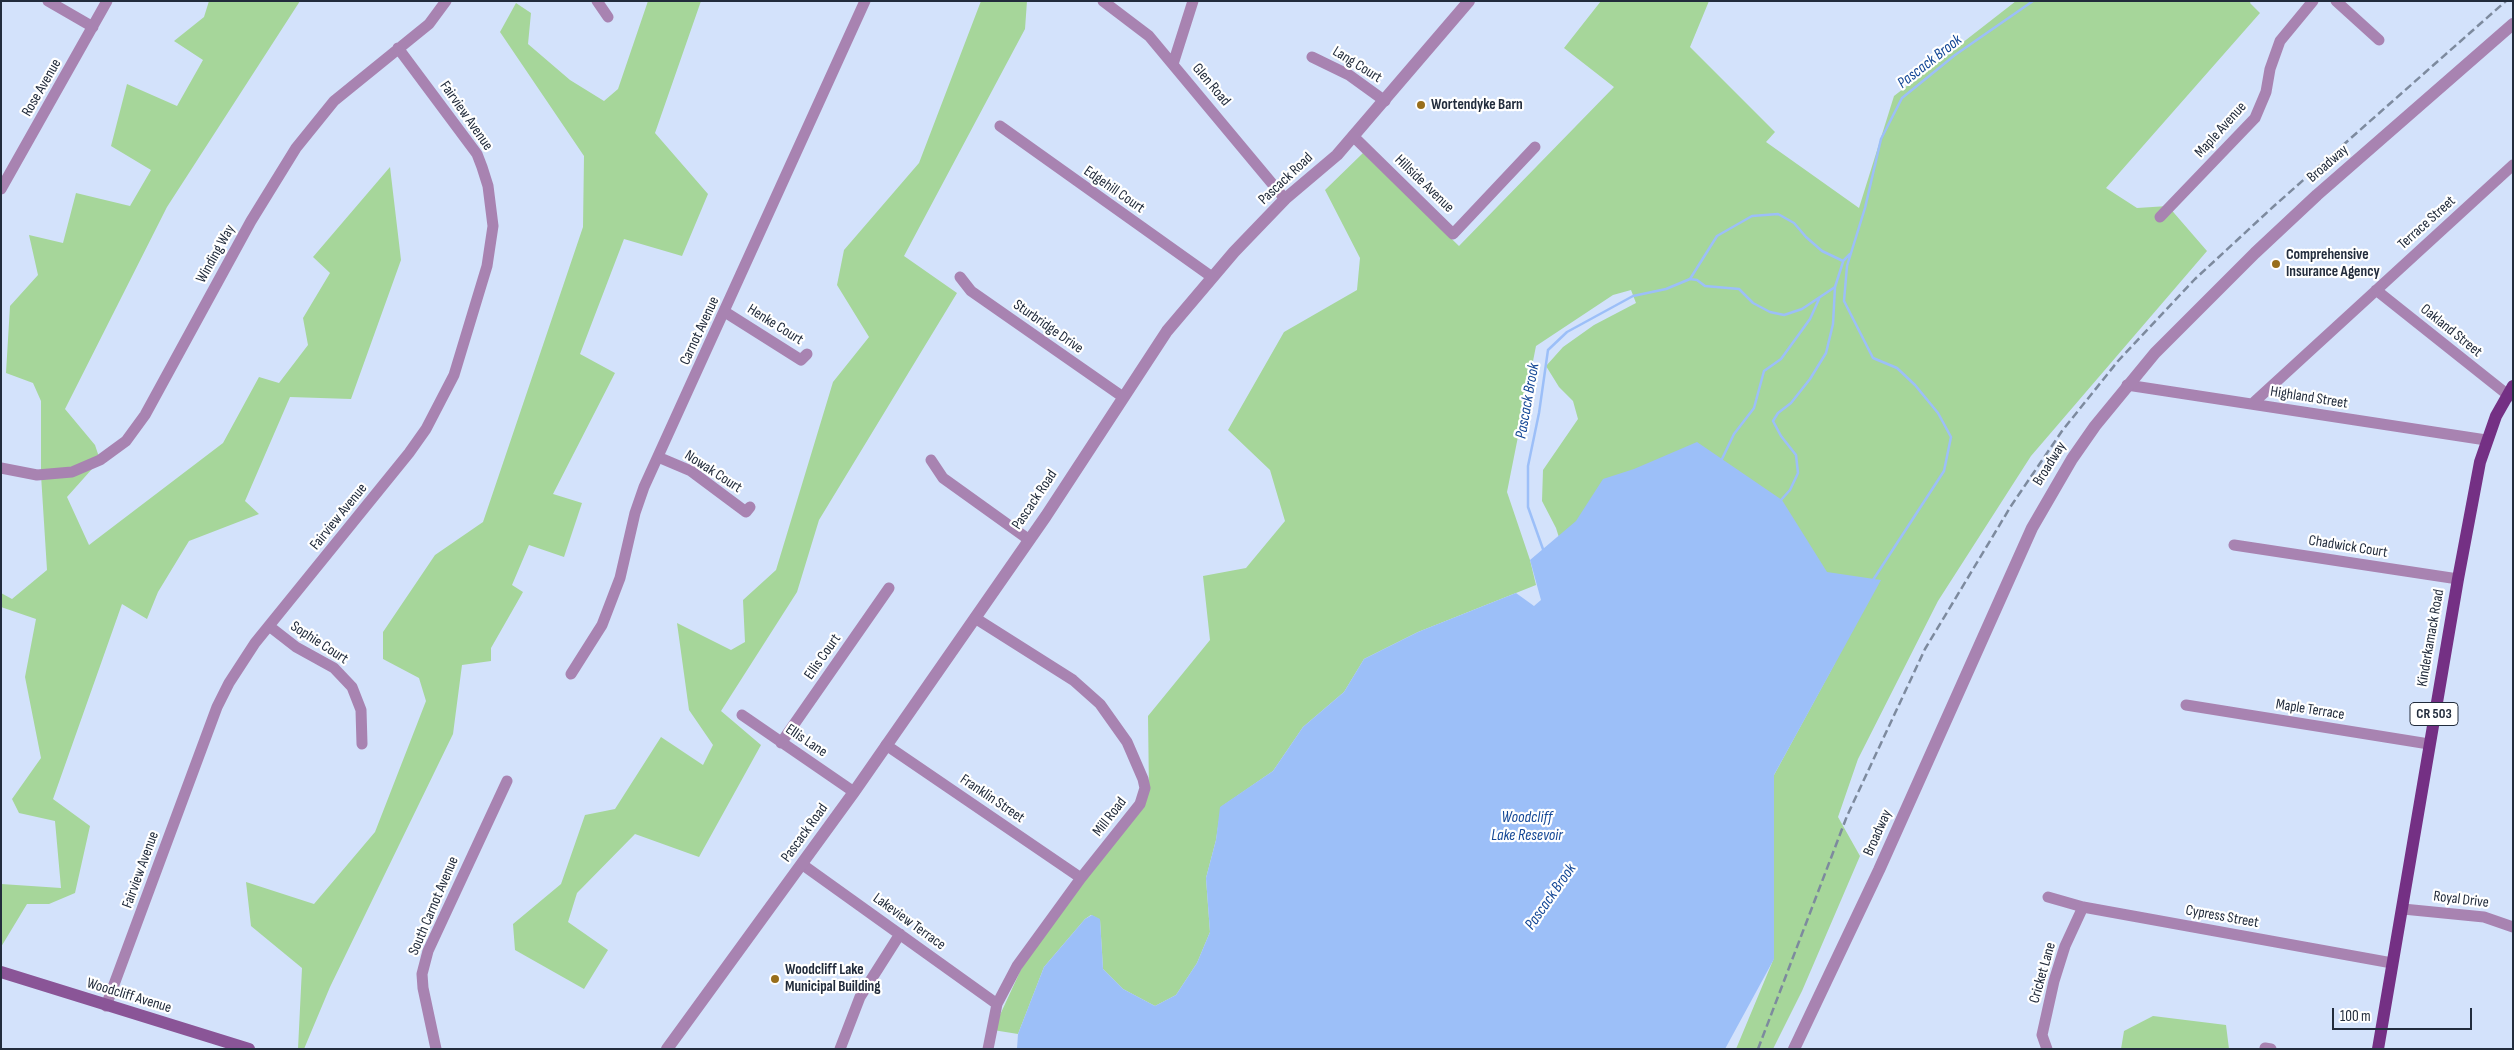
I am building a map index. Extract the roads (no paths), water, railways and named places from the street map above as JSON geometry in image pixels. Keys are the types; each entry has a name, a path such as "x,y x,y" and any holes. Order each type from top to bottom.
{"main road":[{"name":"Kinderkamack Road","path":"2378,1049 2458,579 2486,440 2511,392"},
{"name":"Woodcliff Avenue","path":"1,972 249,1049"}],"street":[{"path":"48,1 93,27"},
{"name":"Rose Avenue","path":"1,189 5,173 107,1"},
{"name":"Winding Way","path":"1,468 37,475 72,472 100,460 126,441 145,414 251,221 296,148 334,101 429,24 446,1"},
{"path":"597,1 608,17"},
{"name":"Carnot Avenue","path":"571,674 592,644 612,602 635,513 658,457 865,1"},
{"name":"Glen Road","path":"1103,1 1136,23 1174,64 1285,199"},
{"path":"1174,64 1193,1"},
{"name":"Pascack Road","path":"666,1049 803,865 854,792 975,618 1167,331 1212,277 1285,199 1337,155 1469,1"},
{"name":"Maple Avenue","path":"2160,217 2255,118 2266,92 2270,69 2280,41 2313,1"},
{"path":"2336,1 2379,40"},
{"name":"Broadway","path":"1794,1049 1876,876 2032,528 2072,459 2127,385 2210,297 2317,195 2513,24"},
{"name":"Fairview Avenue","path":"106,1006 217,707 242,660 409,453 426,429 454,375 487,266 493,226 488,186 477,154 398,48"},
{"name":"Lang Court","path":"1312,56 1349,75 1385,101"},
{"name":"Edgehill Court","path":"1000,126 1212,277"},
{"name":"Hillside Avenue","path":"1353,136 1454,234 1535,147"},
{"name":"Terrace Street","path":"2252,404 2513,165"},
{"name":"Sturbridge Drive","path":"960,276 971,291 1123,397"},
{"name":"Oakland Street","path":"2376,290 2511,392"},
{"name":"Henke Court","path":"725,312 801,360 806,354"},
{"name":"Highland Street","path":"2127,385 2486,440"},
{"name":"Nowak Court","path":"658,457 691,471 746,512 750,507"},
{"path":"931,460 943,478 1028,539"},
{"name":"Chadwick Court","path":"2234,544 2458,579"},
{"name":"Ellis Court","path":"781,742 889,588"},
{"name":"Mill Road","path":"975,618 1087,691 1116,723 1127,742 1143,779 1144,788 1140,804 1081,878 1017,966 998,1004 988,1049"},
{"name":"Sophie Court","path":"269,626 296,647 334,668 352,686 361,710 362,744"},
{"name":"Maple Terrace","path":"2186,705 2429,744"},
{"name":"Ellis Lane","path":"742,716 854,792"},
{"name":"Franklin Street","path":"886,745 1081,878"},
{"name":"South Carnot Avenue","path":"436,1049 423,988 422,974 428,951 507,781"},
{"name":"Lakeview Terrace","path":"803,865 998,1004"},
{"name":"Cypress Street","path":"2048,898 2083,907 2392,963"},
{"name":"Cricket Lane","path":"2048,1049 2042,1035 2054,981 2064,946 2083,907"},
{"name":"Royal Drive","path":"2403,909 2484,916 2513,927"},
{"path":"840,1049 860,997 900,934"}],"water":[{"name":"Woodcliff Lake Resevoir","path":"1697,442 1782,500 1827,572 1881,580 1774,775 1774,959 1725,1049 1017,1049 1018,1034 1044,967 1085,919 1092,915 1100,919 1103,969 1123,989 1155,1006 1176,995 1197,963 1210,932 1206,878 1216,840 1220,807 1273,771 1303,727 1344,692 1364,659 1418,632 1516,593 1534,606 1541,600 1530,560 1576,521 1603,479 1634,469"}],"waterway":[{"name":"Pascack Brook","path":"1873,580 1944,471 1951,437 1938,413 1915,385 1897,368 1873,358 1844,301 1847,266 1865,208 1881,139 1902,98 1955,55 2033,1"},
{"name":"Pascack Brook","path":"1544,552 1528,507 1528,466 1539,413 1548,350 1567,332 1633,296 1666,289 1690,279 1717,236 1752,216 1778,214 1794,223 1822,251 1843,261 1850,254"},
{"path":"1781,500 1790,490 1798,473 1796,455 1781,436 1773,421 1778,413 1791,403 1810,379 1826,353 1833,324 1835,287 1843,262"},
{"path":"1690,279 1697,280 1705,286 1739,289 1753,303 1770,312 1784,315 1802,309 1835,287"},
{"path":"1721,461 1734,434 1754,408 1764,371 1781,359 1810,319 1819,299"}],"railway":[{"path":"1758,1049 1847,816 1925,649 2011,506 2062,431 2118,361 2195,279 2274,206 2506,1"}],"place":[{"name":"Wortendyke Barn","path":"1421,105"},
{"name":"Comprehensive Insurance Agency","path":"2276,264"},
{"name":"Woodcliff Lake Municipal Building","path":"775,979"}]}
